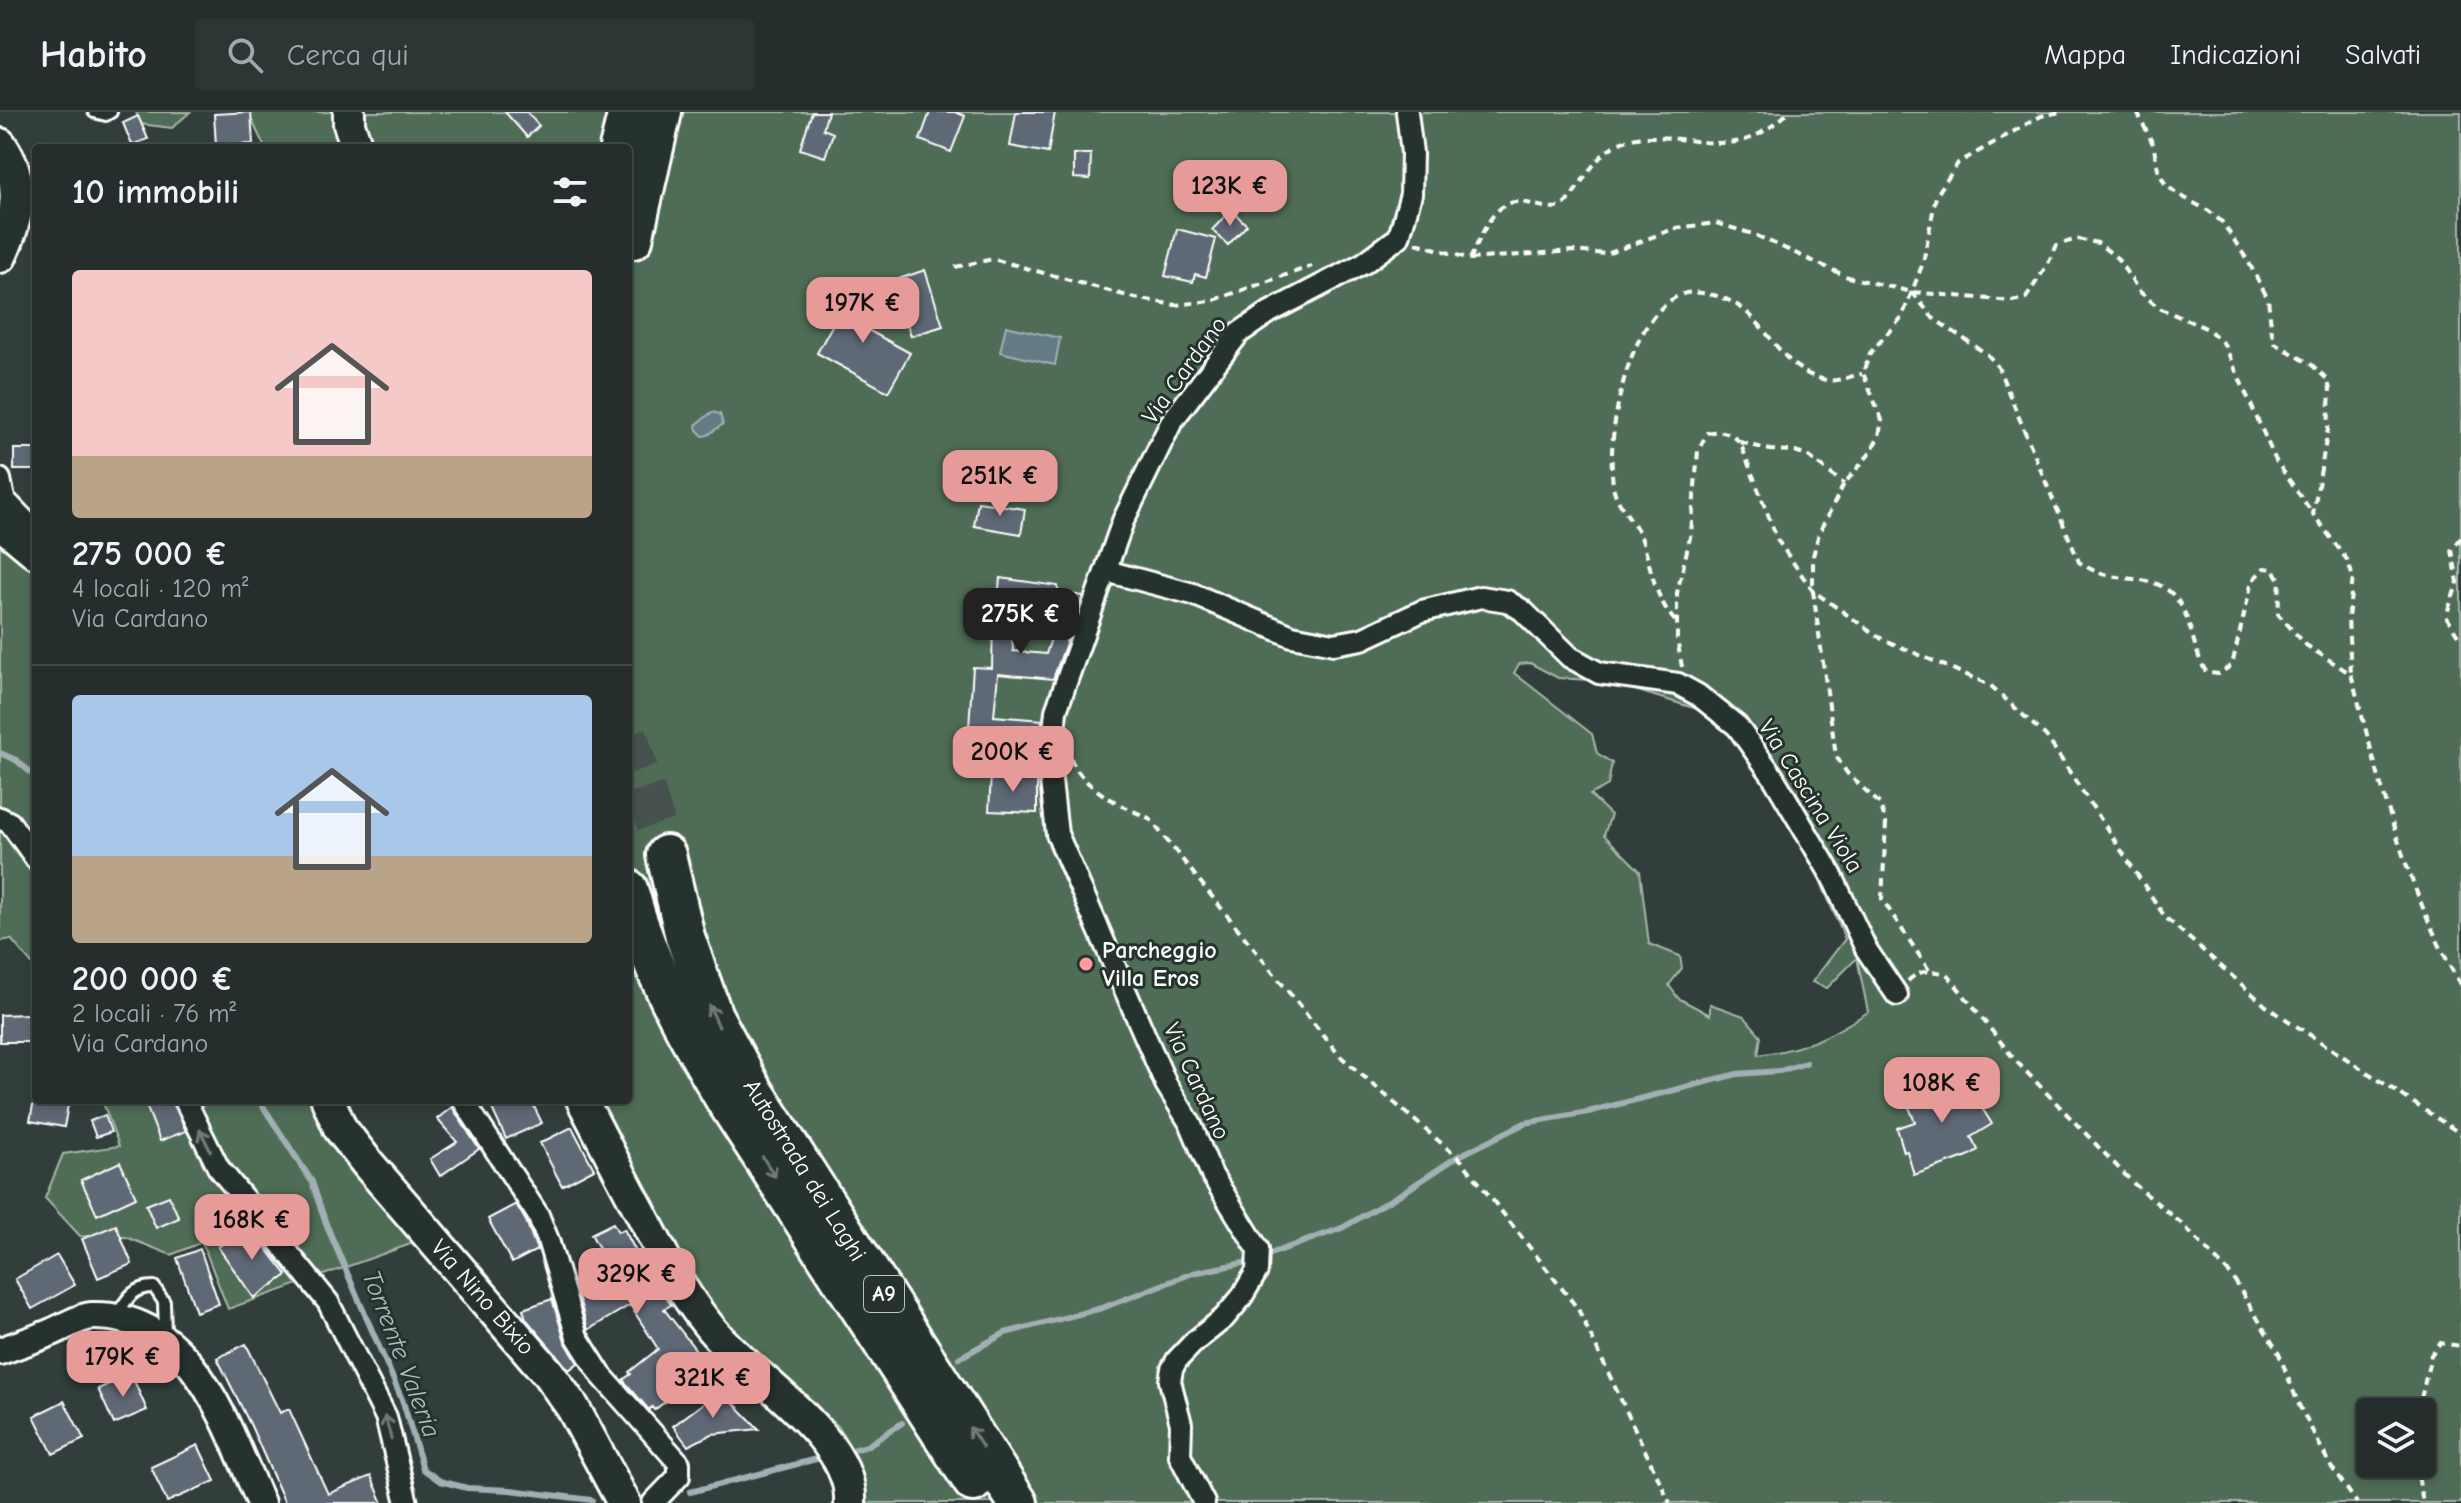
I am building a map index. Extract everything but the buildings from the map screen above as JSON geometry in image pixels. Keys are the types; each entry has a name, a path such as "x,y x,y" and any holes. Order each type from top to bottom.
{"highway":[{"path":"620,144 628,112"},
{"path":"633,239 662,112"},
{"name":"Autostrada dei Laghi","path":"666,855 685,937 738,1093 987,1503"},
{"name":"Autostrada dei Laghi","path":"632,904 662,988 738,1093 1018,1503"}],"main road":[{"path":"349,112 349,124 356,144"},
{"path":"0,145 10,160 18,188 16,210 0,256"},
{"path":"0,522 32,549"},
{"name":"Via Nino Bixio","path":"330,1104 340,1128 368,1164 548,1373 588,1434 624,1503"},
{"path":"584,1104 664,1258 698,1313 724,1343 825,1439 842,1464 851,1495 850,1503"}],"street":[{"path":"1399,237 1411,194 1412,153 1407,112"},
{"name":"Via Cardano","path":"1204,1503 1180,1456 1181,1424 1170,1381 1172,1369 1194,1342 1224,1318 1257,1271 1258,1249 1212,1175 1191,1125 1166,1084 1057,834 1050,772 1056,711 1123,521 1172,421 1239,333 1270,312 1364,263 1399,237"},
{"path":"0,479 4,499 32,528"},
{"name":"Via Cascina Viola","path":"1106,571 1193,594 1292,636 1334,644 1362,639 1422,611 1481,597 1507,601 1522,610 1570,657 1599,673 1678,684 1698,695 1737,726 1832,876 1866,949 1897,995"},
{"path":"0,818 10,823 32,853"},
{"path":"187,1104 218,1167 328,1302 386,1417 407,1503"},
{"path":"466,1104 538,1215 577,1337 601,1375 679,1463 679,1476 653,1503"},
{"path":"0,1351 90,1316 144,1327 165,1339 183,1354 208,1388 261,1503"}],"lane":[{"path":"94,112 106,115 111,112"},
{"path":"114,1320 130,1293 141,1287 154,1287 164,1302 165,1339"}],"path":[{"path":"1470,259 1496,211 1516,202 1549,209 1562,207 1599,158 1616,145 1648,137 1716,142 1747,139 1778,122 1789,112"},
{"path":"1929,970 1882,899 1886,823 1880,804 1847,773 1836,756 1813,591 1813,556 1819,533 1844,484 1871,452 1879,436 1882,420 1863,373 1870,353 1902,317 1923,263 1936,196 1958,163 2041,116 2061,112"},
{"path":"2137,112 2153,144 2159,173 2166,185 2222,222 2248,261 2268,299 2275,343 2312,365 2327,379 2330,389 2328,429 2313,514"},
{"path":"1399,237 1470,259 1571,251 1607,254 1676,228 1716,223 1753,234 1848,277 1912,292 2012,301 2026,298 2057,245 2077,239 2098,243 2117,258 2139,291 2159,308 2208,329 2224,344 2276,461 2348,561 2353,578 2348,618 2351,674 2385,803 2438,945 2461,986"},
{"path":"955,267 993,259 1135,298 1175,305 1211,301 1306,267 1330,265 1351,270"},
{"path":"1676,622 1661,604 1640,535 1617,501 1611,444 1622,386 1635,344 1666,302 1685,292 1726,298 1744,307 1793,365 1811,375 1829,381 1863,373"},
{"path":"1912,292 1933,318 1988,355 1998,367 2079,562 2108,576 2150,581 2170,589 2183,607 2199,662 2207,673 2219,674 2232,665 2252,581 2264,568 2274,569 2280,580 2278,614 2306,645 2351,674"},
{"path":"1678,684 1682,670 1676,622 1677,593 1691,533 1698,451 1707,433 1721,430 1740,442 1807,455 1844,484"},
{"path":"1740,442 1778,541 1813,591 1882,639 1990,685 2046,736 2165,917 2266,1006 2461,1134"},
{"path":"2461,538 2452,550 2458,582 2446,616 2461,640"},
{"path":"1070,753 1074,767 1111,801 1149,818 1340,1056 1462,1161 1578,1309 1670,1503"},
{"path":"1897,995 1916,974 1929,970 1947,974 2015,1060 2133,1183 2181,1223 2232,1276 2279,1354 2298,1403 2330,1465 2357,1503"},
{"path":"2421,1398 2431,1355 2440,1343 2461,1346"},
{"path":"2419,1478 2423,1503"}],"green space":[{"path":"136,112 190,112 172,128 140,124"},
{"path":"248,112 2461,112 2461,1503 859,1503 858,1459 838,1426 729,1340 591,1104 632,1104 632,144 263,144","holes":["1530,663 1558,678 1605,681 1707,712 1740,735 1805,845 1845,939 1812,982 1827,988 1857,958 1868,1012 1816,1041 1758,1055 1761,1036 1744,1016 1710,1004 1710,1015 1678,998 1669,985 1682,968 1680,956 1649,944 1640,871 1604,835 1611,815 1590,795 1608,785 1612,763 1597,753 1592,734 1514,673 1519,664"]},
{"path":"0,521 32,524 32,964 11,939 0,941"},
{"path":"103,1104 345,1104 355,1130 436,1235 228,1309 202,1242 171,1255 126,1237 80,1236 45,1198 63,1154 119,1146"}],"water":[{"path":"1006,326 1060,338 1055,365 1000,352"},
{"path":"712,412 720,414 723,424 703,436 696,425"}],"waterway":[{"name":"Torrente Valeria","path":"0,753 16,760 32,774"},
{"path":"959,1358 1005,1333 1102,1308 1193,1273 1248,1262 1342,1228 1457,1157 1525,1123 1588,1112 1737,1074 1780,1071 1806,1063"},
{"name":"Torrente Valeria","path":"262,1104 312,1182 326,1224 403,1402 423,1469 440,1481 467,1488 592,1500"},
{"path":"846,1452 867,1446 902,1423"},
{"path":"690,1492 824,1457"}],"tunnel":[{"path":"632,747 666,855"}],"place":[{"name":"Parcheggio Villa Eros","path":"1086,964"}]}
